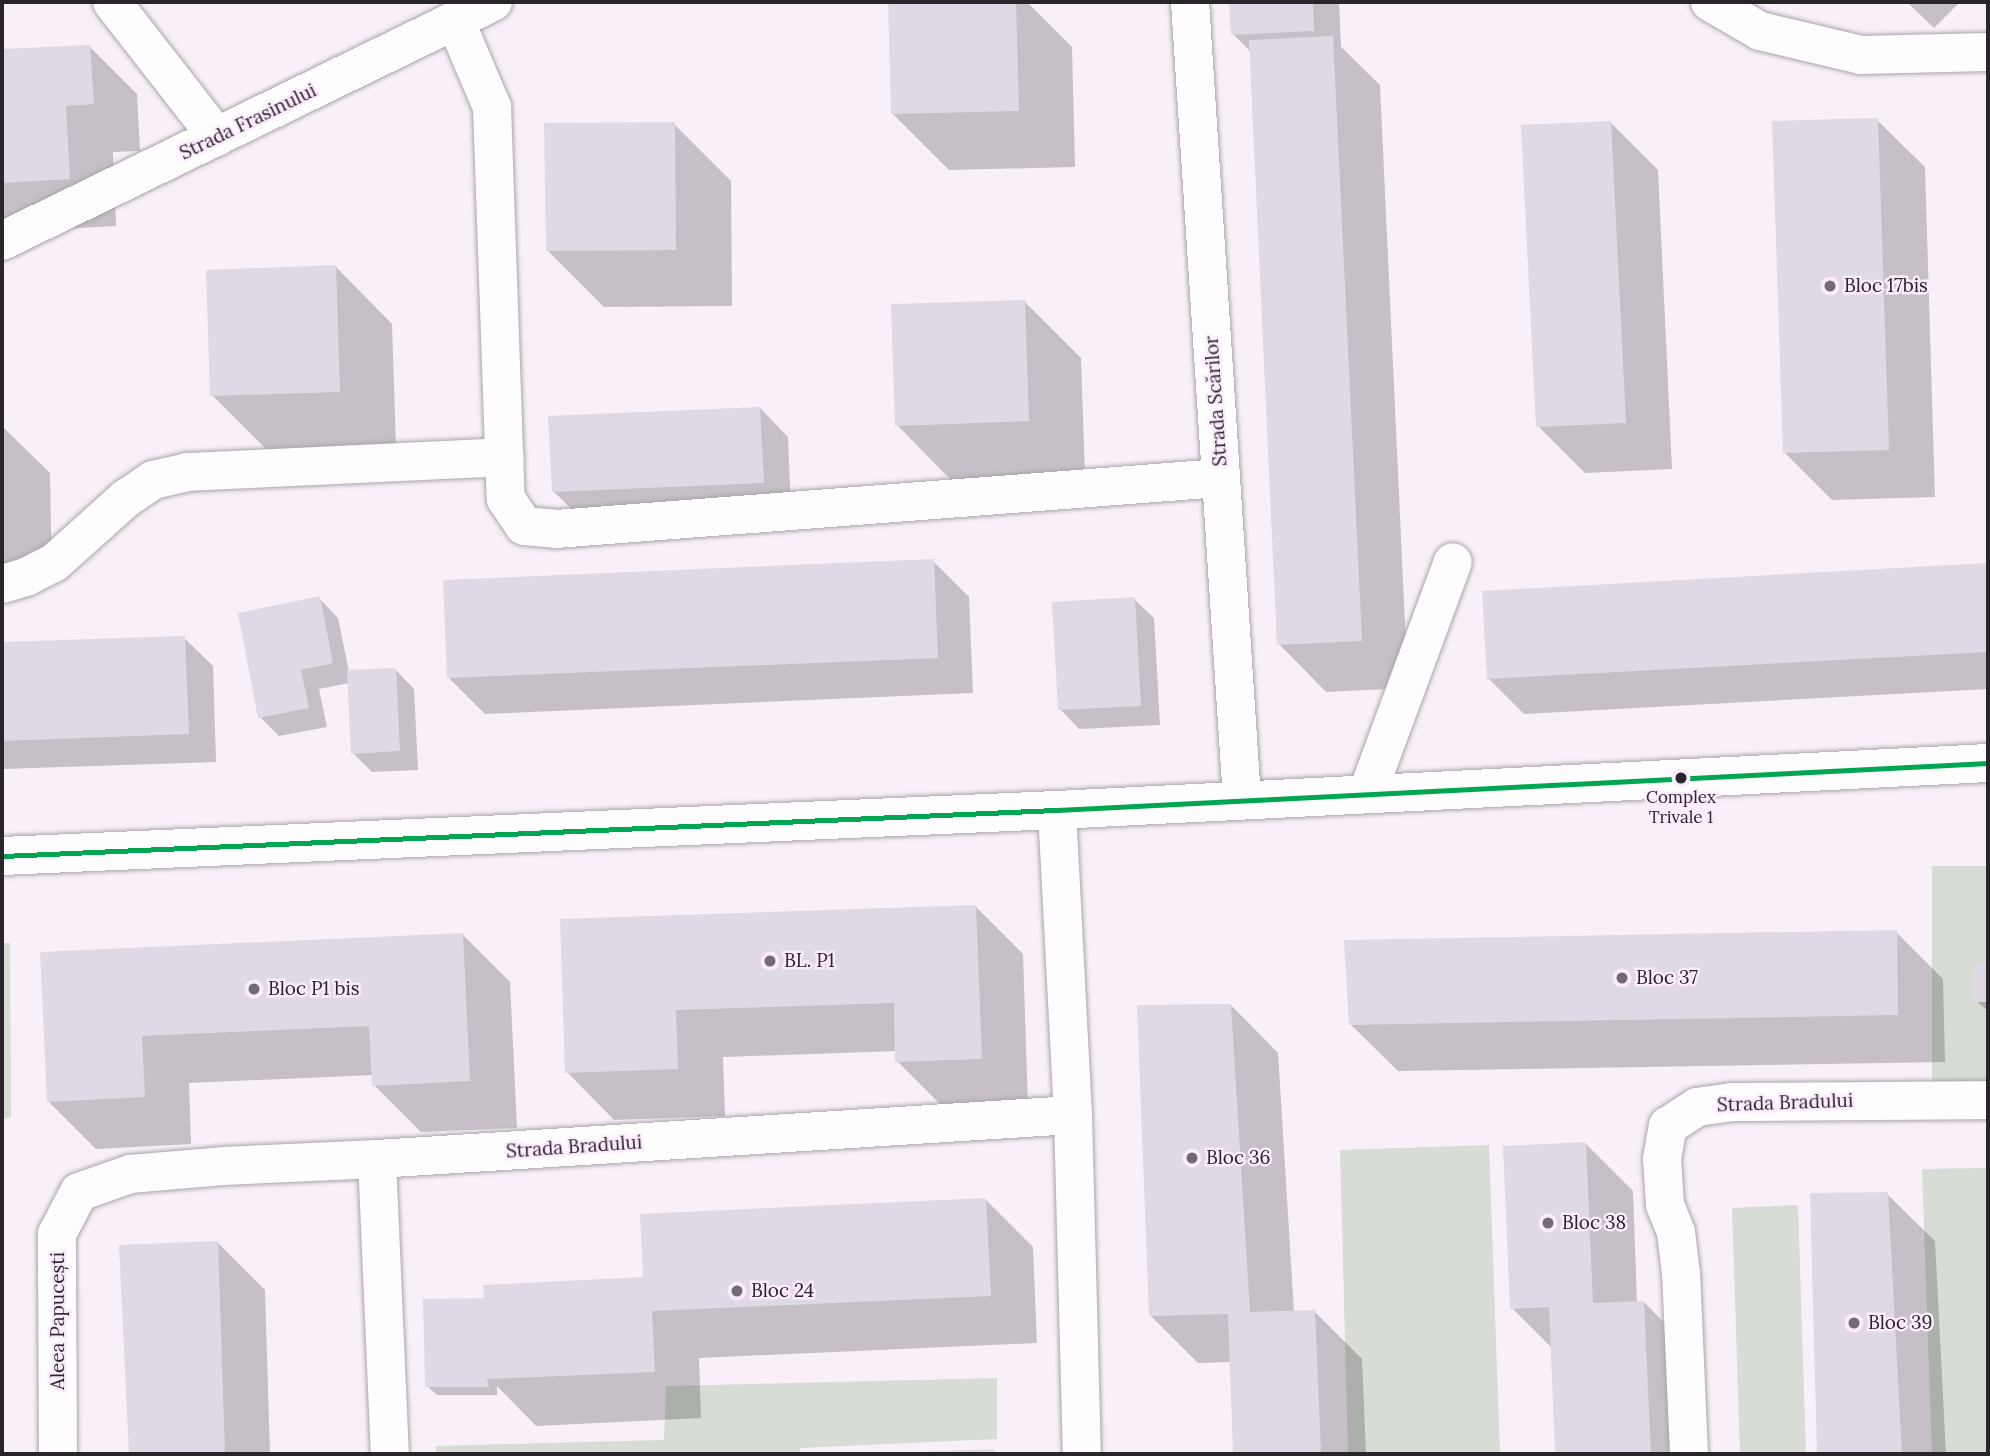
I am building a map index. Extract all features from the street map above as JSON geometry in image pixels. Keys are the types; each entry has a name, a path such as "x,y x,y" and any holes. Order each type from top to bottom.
{"street":[{"path":"112,2 217,137"},
{"name":"Strada Frasinului","path":"2,241 493,2"},
{"name":"Strada Scărilor","path":"1190,2 1242,800"},
{"path":"1710,2 1760,31 1861,55 1988,52"},
{"path":"455,20 492,107 506,499 524,526 556,529 1221,478"},
{"path":"2,583 26,577 54,563 125,499 153,480 188,472 505,457"},
{"path":"1367,794 1453,562"},
{"path":"2,856 1057,810 1988,764"},
{"path":"1057,810 1073,1115 1082,1454"},
{"name":"Strada Bradului","path":"1689,1454 1681,1274 1676,1232 1665,1205 1664,1194 1662,1159 1668,1126 1697,1107 1732,1102 1988,1100"},
{"name":"Strada Bradului","path":"79,1192 130,1174 1073,1115"},
{"path":"377,1159 390,1454"},
{"name":"Aleea Papucești","path":"58,1454 57,1234 79,1192"}],"shaded area":[{"path":"1932,866 1988,866 1988,963 1973,963 1974,1002 1988,1002 1988,1094 1932,1095"},
{"path":"2,943 10,943 11,1118 2,1119"},
{"path":"1489,1145 1500,1454 1348,1454 1340,1150"},
{"path":"1988,1168 1988,1454 1932,1454 1922,1169"},
{"path":"1798,1205 1806,1454 1740,1454 1732,1208"},
{"path":"997,1378 997,1439 800,1448 801,1454 436,1454 436,1446 664,1440 666,1386"}],"building":[{"path":"888,2 1016,2 1019,111 891,114"},
{"path":"1229,2 1313,2 1314,31 1231,35"},
{"path":"1333,36 1362,641 1277,645 1249,40"},
{"path":"90,45 94,104 66,106 70,179 2,183 2,49"},
{"name":"Bloc 17bis","path":"1878,118 1889,450 1783,453 1772,121"},
{"path":"1611,121 1626,423 1536,427 1521,125"},
{"path":"675,122 676,250 546,251 544,123"},
{"path":"336,265 340,392 210,396 206,270"},
{"path":"1025,300 1029,421 895,426 891,304"},
{"path":"760,407 764,483 552,492 548,416"},
{"path":"934,559 938,658 447,678 443,580"},
{"path":"1988,563 1988,652 1487,679 1482,591"},
{"path":"320,596 333,663 301,670 309,708 258,718 238,613"},
{"path":"1135,597 1141,706 1058,710 1052,602"},
{"path":"185,636 189,734 2,741 2,642"},
{"path":"396,668 400,751 351,754 347,670"},
{"name":"BL. P1","path":"976,905 982,1059 895,1062 894,1003 676,1010 678,1069 565,1073 560,919"},
{"name":"Bloc 37","path":"1897,930 1898,1015 1349,1025 1344,940"},
{"name":"Bloc P1 bis","path":"463,933 470,1081 372,1086 369,1026 142,1036 145,1097 47,1102 40,952"},
{"path":"1973,963 1988,963 1988,1002 1974,1002"},
{"name":"Bloc 36","path":"1231,1004 1250,1312 1315,1310 1321,1454 1233,1454 1228,1314 1149,1316 1137,1005"},
{"name":"Bloc 38","path":"1586,1142 1593,1303 1644,1301 1651,1454 1555,1454 1549,1307 1510,1309 1503,1146"},
{"name":"Bloc 39","path":"1888,1192 1902,1454 1817,1454 1810,1193"},
{"name":"Bloc 24","path":"986,1198 991,1296 652,1311 655,1372 487,1379 489,1387 425,1387 423,1299 484,1298 483,1285 643,1277 640,1214"},
{"path":"218,1241 225,1454 129,1454 119,1245"},
{"path":"994,1449 994,1454 916,1454 916,1452"}],"transit line":[{"path":"2,856 1057,810 1988,763"}],"place":[{"name":"Bloc 17bis","path":"1830,286"},
{"name":"Complex Trivale 1","path":"1681,778"},
{"name":"BL. P1","path":"770,961"},
{"name":"Bloc 37","path":"1622,978"},
{"name":"Bloc P1 bis","path":"254,989"},
{"name":"Bloc 36","path":"1192,1158"},
{"name":"Bloc 38","path":"1548,1223"},
{"name":"Bloc 24","path":"737,1291"},
{"name":"Bloc 39","path":"1854,1323"}]}
